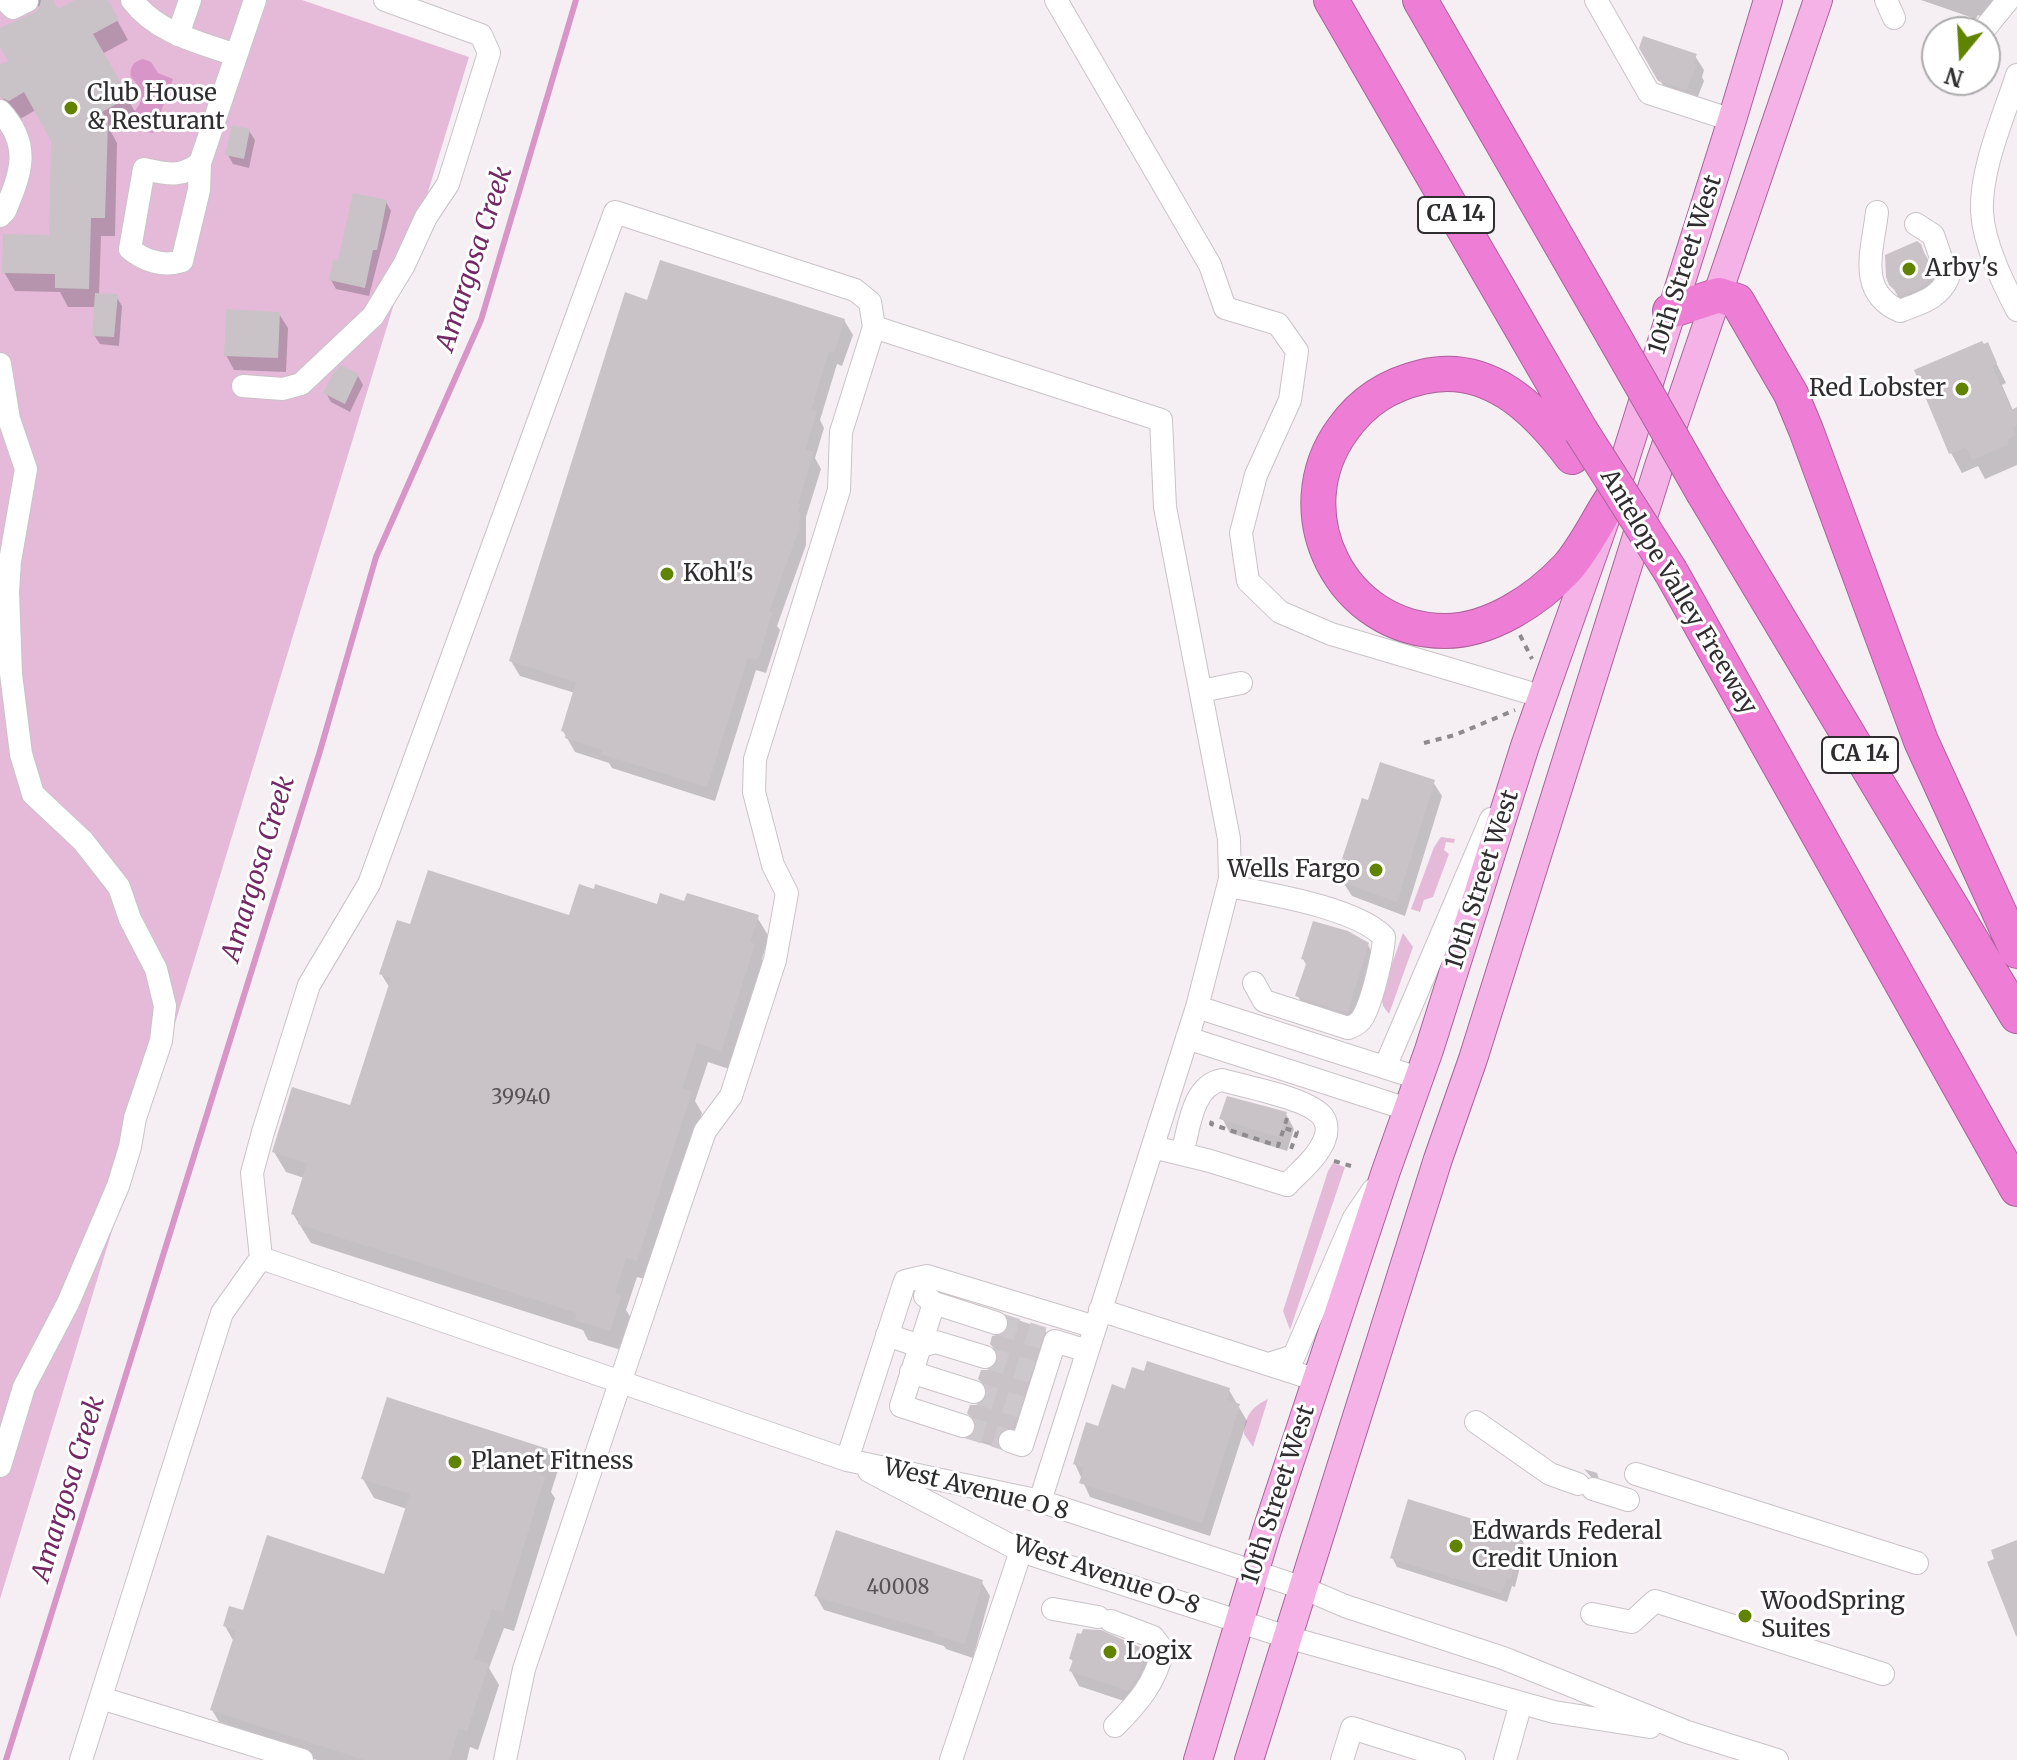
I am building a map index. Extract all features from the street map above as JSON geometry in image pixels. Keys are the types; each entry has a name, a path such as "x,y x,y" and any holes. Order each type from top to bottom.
{"highway":[{"name":"Antelope Valley Freeway","path":"1331,0 1577,444 1671,572 2017,1189"},
{"name":"CA 14","path":"1420,0 1704,494 2017,1016"},
{"path":"1670,311 1719,295 1737,301 1791,394 1836,506 1921,741 2017,951"},
{"path":"1577,444 1547,424 1521,400 1494,384 1463,374 1432,374 1405,380 1378,393 1356,410 1328,452 1317,498 1326,554 1346,584 1365,602 1389,617 1415,626 1445,631 1478,626 1510,612 1568,567 1613,497"}],"main road":[{"name":"10th Street West","path":"1199,1755 1253,1574 1525,746 1613,497 1768,0"},
{"name":"10th Street West","path":"1249,1760 1659,466 1818,0"},
{"path":"1418,1078 1455,1110"},
{"path":"1407,1109 1455,1110"}],"street":[{"path":"5,0 13,8 27,1"},
{"path":"178,35 190,0"},
{"path":"200,163 189,172 174,175 144,169 130,249 138,255 171,265 182,261 199,190 200,163 255,0"},
{"path":"243,386 283,389 301,384 350,339 373,316 404,265 426,217 448,184 489,53 481,35 385,0"},
{"path":"1056,0 1210,265 1225,308 1278,324 1297,351 1290,400 1256,475 1241,533 1248,581 1280,612 1331,634 1524,700"},
{"path":"1596,0 1649,93 1732,120"},
{"path":"1995,16 2008,0"},
{"path":"141,4 178,35 236,55"},
{"path":"2017,75 1983,185 1982,214 1990,247 2017,310"},
{"path":"0,111 16,134 21,165 5,211 0,216"},
{"path":"81,1760 222,1313 261,1258 252,1173 309,985 369,884 615,212 855,290 870,302 874,327 841,432 839,490 755,759 754,792 773,865 787,893 775,960 731,1096 705,1131 620,1380 524,1669 505,1760"},
{"path":"1877,212 1868,262 1885,305 1900,311 1929,300 1943,289 1948,278 1933,235 1916,224"},
{"path":"874,327 1161,420 1165,507 1229,839 1229,886 1197,1007 1040,1501"},
{"path":"0,364 9,419 26,469 10,561 8,592 11,674 21,754 33,794 83,841 119,887 130,919 156,969 165,1006 161,1041 139,1103 118,1186 68,1303 24,1387 0,1466"},
{"path":"1201,691 1241,683"},
{"path":"1385,1067 1482,837 1525,746"},
{"path":"1229,886 1278,896 1363,921 1384,937 1384,953 1363,1019 1353,1028 1264,1001 1254,983"},
{"path":"1197,1007 1418,1078"},
{"path":"1187,1038 1407,1109"},
{"path":"1153,1147 1287,1185 1316,1155 1325,1138 1327,1125 1322,1115 1307,1105 1222,1080 1210,1082 1202,1090 1182,1154"},
{"path":"1269,1364 1294,1356 1354,1218 1386,1171"},
{"name":"West Avenue O 8","path":"261,1258 847,1460 1040,1501 1253,1574 1303,1588 1345,1606 1503,1658 1687,1732 1777,1760"},
{"path":"905,1281 927,1276 1098,1318 1317,1380"},
{"path":"905,1281 934,1303 996,1323"},
{"path":"847,1460 905,1281"},
{"path":"934,1303 901,1406 963,1426"},
{"path":"887,1335 920,1346 936,1342 985,1357"},
{"path":"1010,1441 1022,1445 1027,1408 1049,1340 1087,1351"},
{"path":"911,1372 974,1392"},
{"path":"1476,1422 1550,1474 1628,1500"},
{"name":"West Avenue O-8","path":"847,1460 1021,1551 1239,1621"},
{"path":"1636,1474 1917,1563"},
{"path":"951,1760 1021,1551"},
{"path":"1592,1614 1632,1622 1655,1601 1883,1674"},
{"path":"1053,1609 1105,1619 1153,1637 1163,1650 1157,1674 1136,1705 1115,1726"},
{"name":"West Avenue O 8","path":"1239,1621 1554,1712 1687,1732"},
{"path":"101,1698 302,1760"},
{"path":"1505,1760 1521,1703"},
{"path":"1342,1760 1352,1728 1454,1760"}],"path":[{"path":"1424,743 1455,735 1524,700"},
{"path":"1214,1114 1211,1124 1278,1146 1287,1118"},
{"path":"1284,1128 1297,1132 1290,1153"}],"shaded area":[{"path":"0,0 302,0 469,57 0,1599"},
{"path":"143,59 151,62 158,73 173,79 153,133 133,129 126,120 141,100 140,89 131,77 131,70 137,61"},
{"path":"1441,837 1455,839 1454,843 1446,842 1444,850 1449,854 1433,897 1424,900 1420,912 1411,909 1434,847"},
{"path":"1403,933 1413,947 1389,1014 1383,1006 1381,994"},
{"path":"1333,1163 1345,1167 1290,1330 1283,1311"},
{"path":"1268,1399 1253,1447 1244,1434 1246,1422 1254,1409"}],"building":[{"name":"Club House & Resturant","path":"41,0 53,0 58,9 75,0 108,0 119,20 93,34 129,97 102,112 108,122 105,218 91,218 89,289 55,288 55,274 2,273 3,234 49,235 51,141 24,92 9,101 0,97 0,65 8,61 0,47 0,28 34,13"},
{"path":"1643,36 1697,54 1693,64 1697,65 1686,90 1658,81 1639,48"},
{"path":"232,125 250,129 244,159 225,155"},
{"path":"353,193 387,200 377,250 373,250 365,288 329,280 333,259 338,260"},
{"name":"Arby's","path":"1917,241 1921,244 1933,277 1921,287 1901,296 1889,285 1885,255"},
{"path":"660,260 845,319 834,352 829,351 811,410 817,411 805,450 814,452 798,503 799,529 769,612 772,613 758,660 748,657 707,787 601,754 603,750 565,738 566,733 561,731 576,682 509,661 625,292 647,300"},
{"path":"95,293 118,294 114,337 92,336"},
{"path":"226,309 280,312 278,358 224,356"},
{"name":"Red Lobster","path":"1982,341 1984,344 1988,342 1997,363 1992,365 2011,410 2017,407 2017,425 2012,427 2016,435 2007,439 2009,444 1972,460 1966,447 1949,454 1914,370"},
{"path":"341,365 359,374 345,404 323,393"},
{"path":"1380,762 1435,780 1397,902 1341,882 1348,861 1342,859 1362,798 1368,800"},
{"path":"428,870 569,915 579,884 594,889 595,884 657,904 660,893 684,901 687,893 759,915 750,942 755,944 721,1051 697,1043 682,1088 692,1091 637,1261 626,1258 615,1294 621,1296 610,1331 575,1320 577,1313 298,1224 299,1217 291,1214 307,1163 272,1152 292,1087 350,1105 391,978 379,974 397,920 410,924"},
{"path":"1313,921 1348,931 1369,943 1347,1013 1295,996 1307,961 1301,959"},
{"path":"1227,1096 1287,1112 1279,1137 1219,1119"},
{"path":"1008,1317 1046,1329 1013,1428 1000,1431 997,1445 972,1437 977,1424 967,1413 970,1405 978,1405 987,1397 987,1388 978,1379 981,1370 989,1370 998,1362 998,1353 990,1344 992,1336 1006,1333"},
{"path":"1147,1361 1230,1388 1227,1400 1240,1404 1202,1523 1079,1483 1084,1468 1073,1464 1086,1422 1098,1426 1112,1384 1125,1389 1132,1367 1144,1371"},
{"path":"387,1397 548,1449 540,1475 545,1477 503,1612 492,1609 474,1659 489,1664 467,1731 459,1728 449,1760 365,1760 210,1710 236,1630 223,1626 229,1606 243,1610 267,1535 384,1574 410,1494 361,1479"},
{"name":"Edwards Federal Credit Union","path":"1408,1499 1521,1534 1511,1579 1507,1578 1502,1593 1390,1558"},
{"path":"836,1530 983,1580 965,1644 935,1635 936,1632 814,1596"},
{"path":"2017,1540 2016,1636 1987,1562 1994,1559 1991,1550"},
{"name":"Logix","path":"1083,1629 1101,1630 1147,1653 1128,1691 1069,1671 1073,1660 1069,1659 1077,1633 1081,1634"}],"waterway":[{"name":"Amargosa Creek","path":"6,1760 320,751 376,557 481,320 576,0"}],"tunnel":[{"path":"996,1323 1043,1338"},
{"path":"985,1357 1032,1372"},
{"path":"974,1392 1021,1407"},
{"path":"963,1426 1010,1441"}],"place":[{"name":"Club House & Resturant","path":"71,108"},
{"name":"Arby's","path":"1909,269"},
{"name":"Red Lobster","path":"1962,389"},
{"name":"Kohl's","path":"667,574"},
{"name":"Wells Fargo","path":"1376,870"},
{"name":"Planet Fitness","path":"455,1462"},
{"name":"Edwards Federal Credit Union","path":"1456,1546"},
{"name":"WoodSpring Suites","path":"1745,1616"},
{"name":"Logix","path":"1110,1652"}]}
